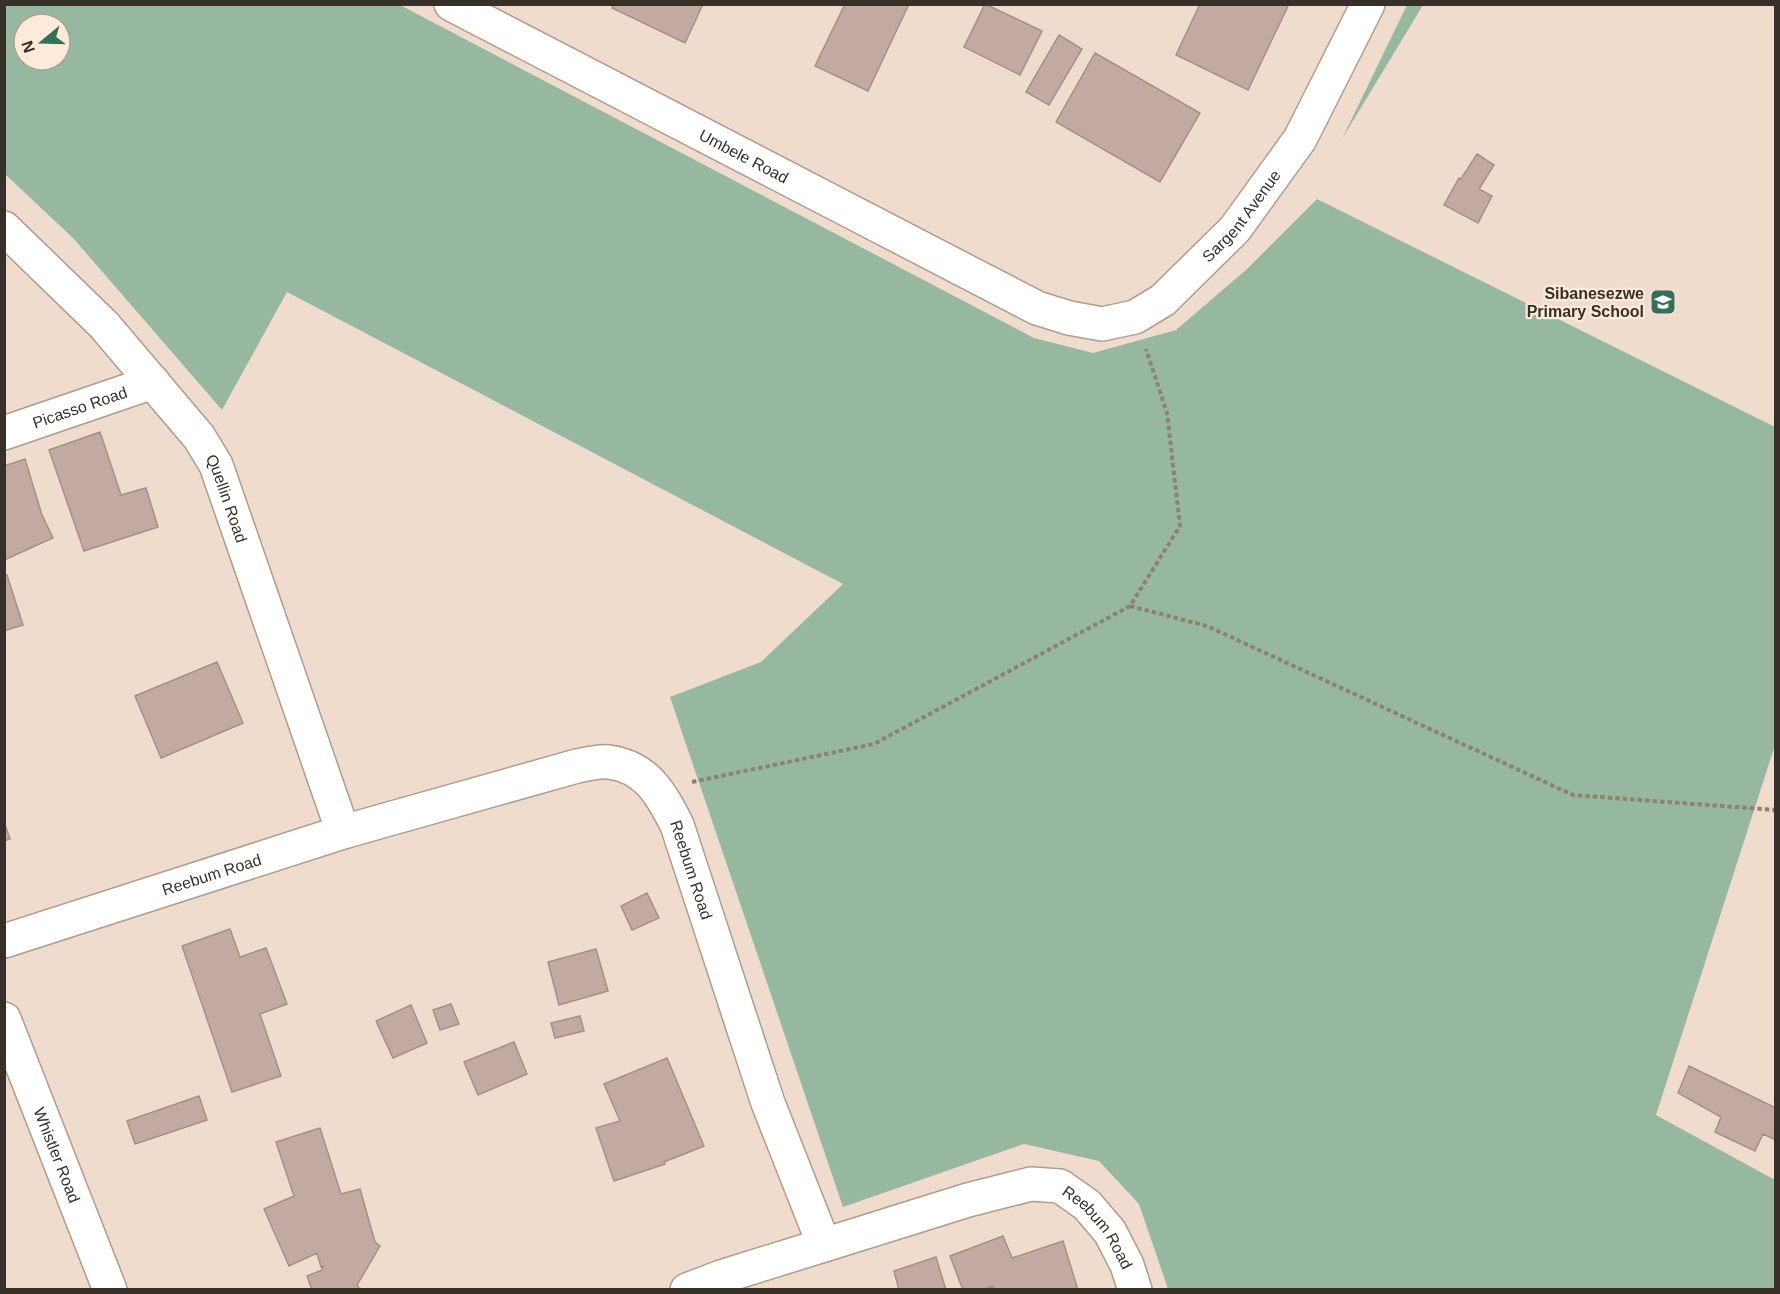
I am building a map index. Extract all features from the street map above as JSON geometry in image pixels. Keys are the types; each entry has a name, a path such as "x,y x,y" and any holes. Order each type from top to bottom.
{"street":[{"name":"Umbele Road","path":"451,4 1037,308"},
{"name":"Sargent Avenue","path":"1037,308 1069,318 1102,324 1136,317 1163,300 1235,229 1300,139 1368,4"},
{"name":"Quellin Road","path":"4,228 104,325 199,437 216,465 342,832"},
{"name":"Picasso Road","path":"4,433 153,382"},
{"name":"Reebum Road","path":"4,941 342,832 577,766 607,762 631,767 658,790 677,825 768,1102 824,1245 968,1200 1031,1184 1060,1186 1087,1204 1110,1232 1127,1265 1135,1290"},
{"name":"Whistler Road","path":"4,1019 110,1290"},
{"path":"687,1290 824,1245"}],"path":[{"path":"658,790 874,744 1130,606 1180,526 1167,413 1136,317"},
{"path":"1130,606 1207,626 1573,795 1776,810"}],"green space":[{"path":"4,5 400,5 1034,338 1093,353 1176,330 1247,269 1317,199 1775,427 1775,745 1656,1115 1775,1180 1775,1289 1168,1289 1139,1204 1099,1161 1024,1144 843,1207 670,697 761,662 843,584 287,292 222,410 74,239 5,174"},
{"path":"1407,5 1423,5 1342,139"}],"building":[{"path":"614,4 703,4 685,43 612,8"},
{"path":"845,4 909,4 868,91 815,66"},
{"path":"985,4 1042,31 1020,75 964,47"},
{"path":"1200,4 1289,4 1248,90 1176,55"},
{"path":"1059,35 1082,49 1049,105 1026,92"},
{"path":"1095,53 1200,113 1160,182 1056,122"},
{"path":"1477,154 1494,165 1479,189 1492,196 1478,223 1444,205 1459,178 1461,179"},
{"path":"100,432 121,495 146,488 158,527 84,551 49,450"},
{"path":"25,459 42,515 53,538 4,560 4,466"},
{"path":"7,575 23,625 4,631 4,576"},
{"path":"217,662 243,723 161,758 135,696"},
{"path":"4,822 10,839 4,841"},
{"path":"647,893 659,918 632,930 621,906"},
{"path":"230,929 240,957 266,948 287,1004 260,1014 281,1076 232,1092 182,946"},
{"path":"596,949 608,991 559,1005 548,962"},
{"path":"451,1004 459,1024 440,1030 433,1010"},
{"path":"411,1005 427,1043 393,1058 376,1021"},
{"path":"580,1016 584,1031 555,1038 551,1023"},
{"path":"514,1042 527,1074 478,1095 464,1062"},
{"path":"667,1058 704,1146 664,1162 665,1164 614,1181 596,1128 620,1121 604,1084"},
{"path":"1689,1066 1776,1108 1776,1140 1763,1134 1755,1151 1715,1132 1721,1117 1678,1093"},
{"path":"199,1096 207,1120 135,1144 127,1121"},
{"path":"320,1128 341,1194 360,1189 375,1242 380,1246 356,1290 312,1290 307,1276 322,1270 323,1266 321,1267 317,1253 289,1266 264,1209 294,1196 276,1142"},
{"path":"1003,1236 1012,1258 1063,1241 1078,1290 994,1290 993,1286 982,1290 963,1290 950,1256"},
{"path":"936,1257 946,1290 899,1290 894,1271"}],"place":[{"name":"Sibanesezwe Primary School","path":"1663,302"}]}
